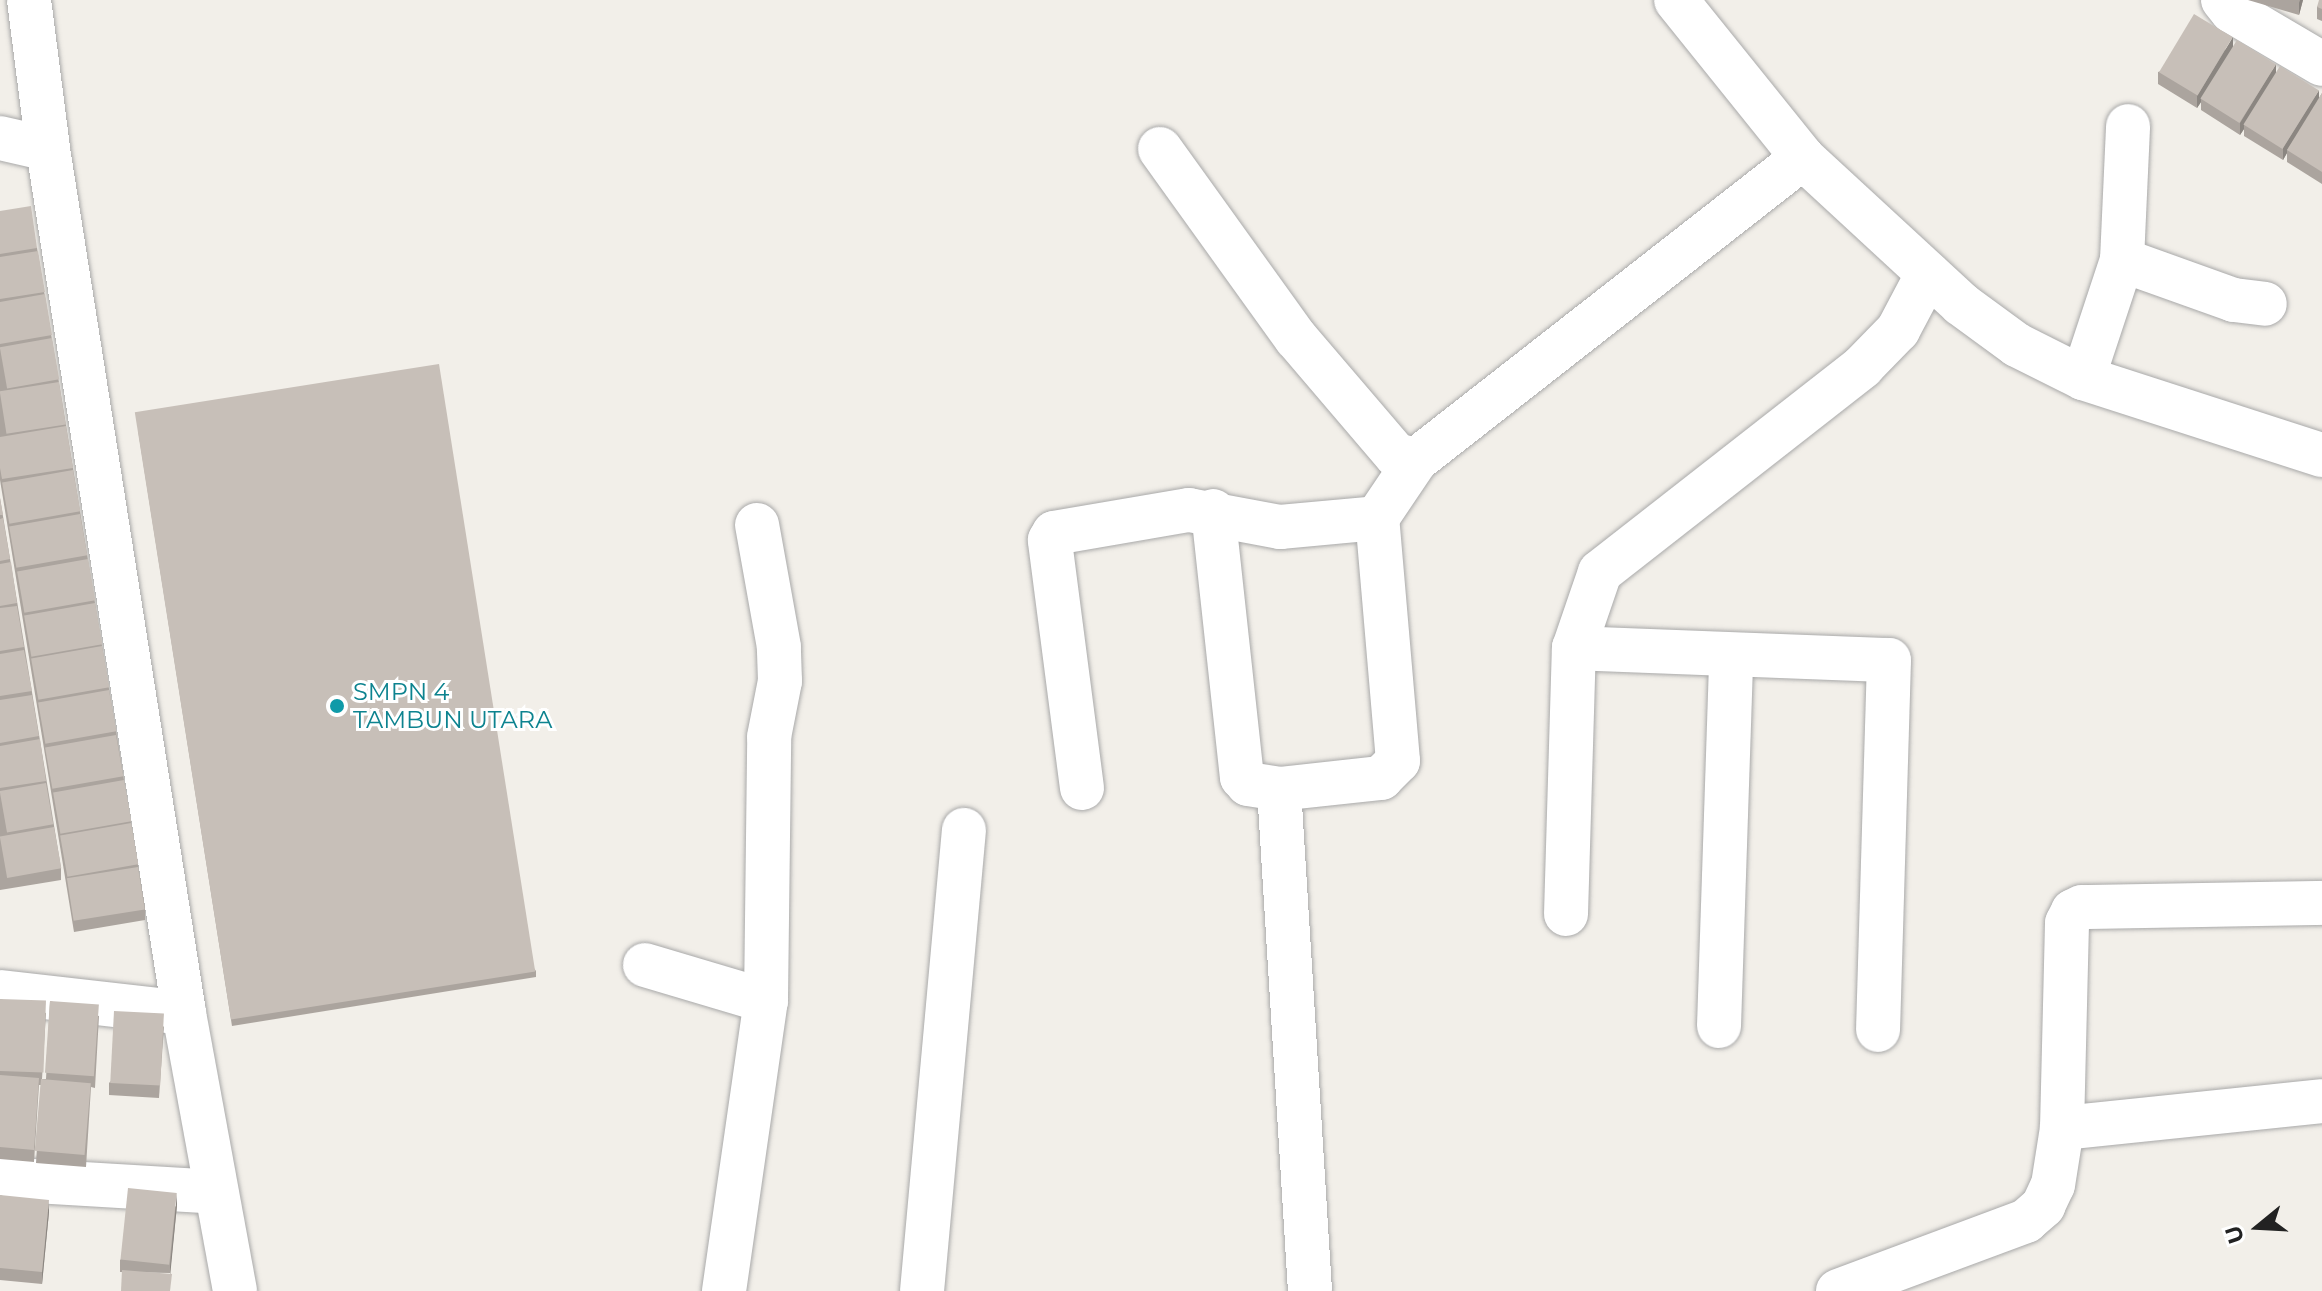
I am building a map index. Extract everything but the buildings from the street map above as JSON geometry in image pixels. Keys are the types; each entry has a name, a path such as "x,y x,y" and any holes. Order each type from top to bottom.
{"street":[{"path":"29,0 48,149 184,1013 235,1291"},
{"path":"1676,0 1803,158 1928,273 2017,345 2083,378 2322,455"},
{"path":"2223,0 2232,11 2322,64"},
{"path":"2083,378 2122,260 2128,126"},
{"path":"0,138 48,149"},
{"path":"1160,149 1296,338 1396,455 1416,460"},
{"path":"1213,511 1242,777 1248,784 1279,789 1381,778 1398,761 1377,518 1416,460 1803,158"},
{"path":"2122,260 2220,296 2265,304"},
{"path":"1566,914 1574,648 1600,572 1862,367 1898,330 1928,273"},
{"path":"1082,788 1050,537 1128,517 1213,511 1280,527 1377,518"},
{"path":"724,1291 766,1001 769,737 780,668 757,525"},
{"path":"1574,648 1889,660 1878,1030"},
{"path":"1719,1026 1731,655"},
{"path":"1279,789 1310,1291"},
{"path":"922,1291 964,830"},
{"path":"1861,1287 2026,1221 2043,1206 2053,1185 2062,1128 2067,923 2073,911 2082,907 2322,903"},
{"path":"645,965 766,1001"},
{"path":"0,992 184,1013"},
{"path":"2062,1128 2322,1101"},
{"path":"0,1179 216,1192"}],"place":[{"name":"SMPN 4 TAMBUN UTARA","path":"337,706"}]}
